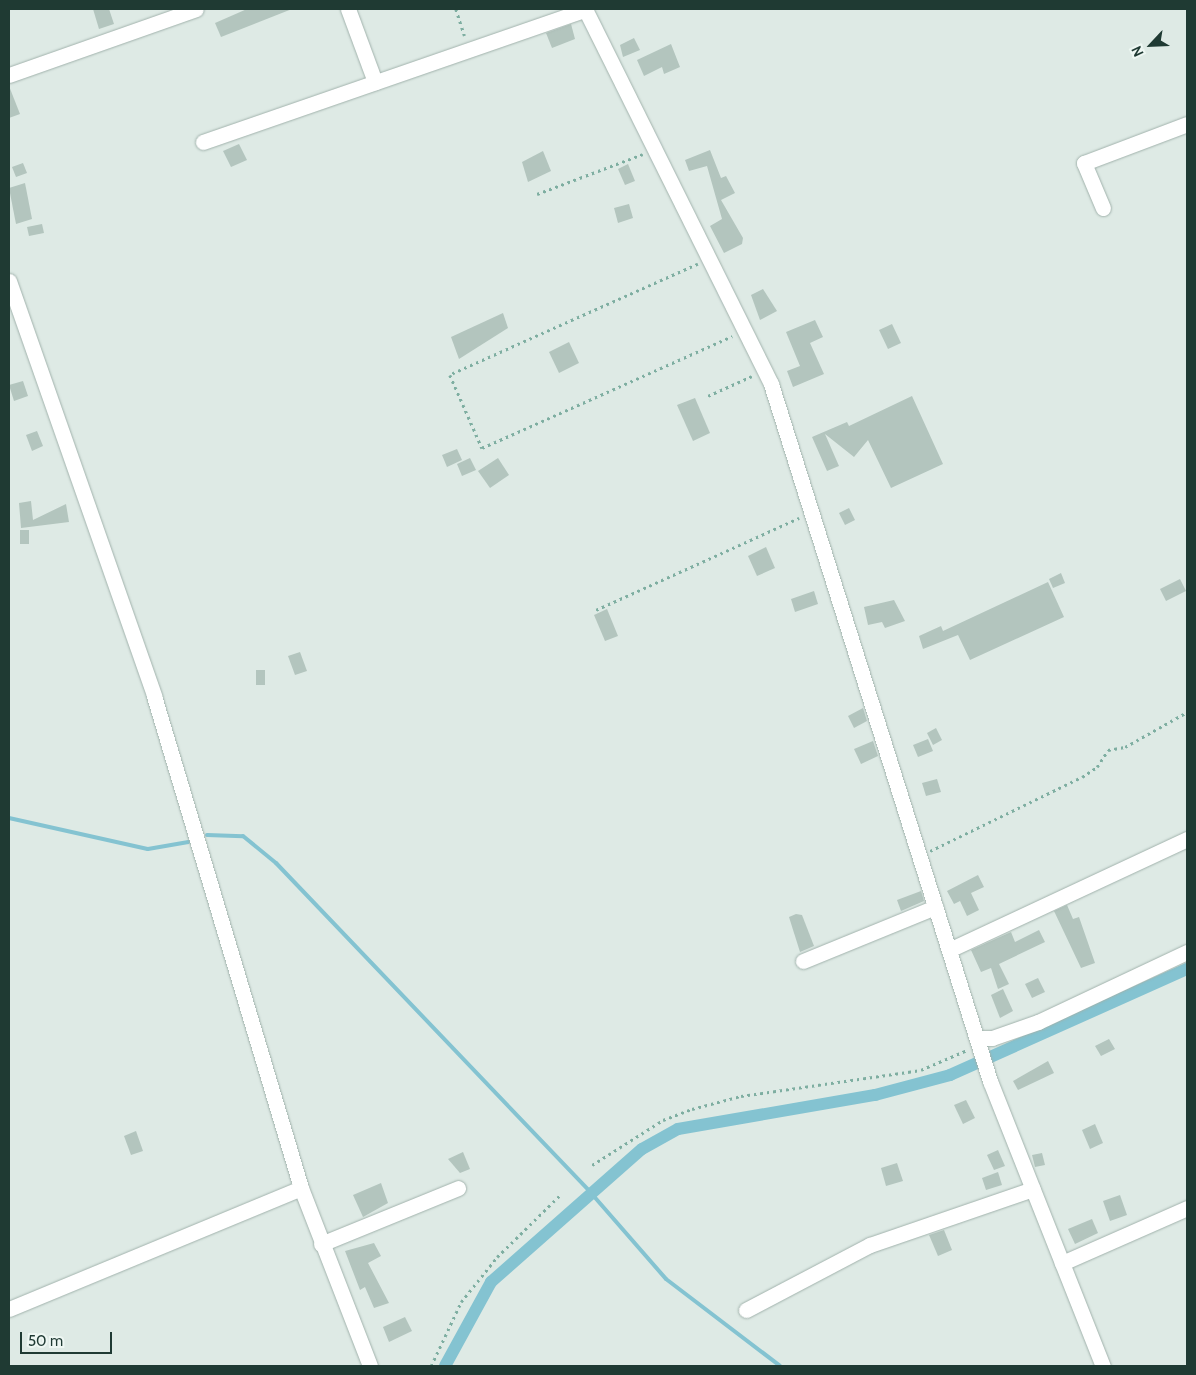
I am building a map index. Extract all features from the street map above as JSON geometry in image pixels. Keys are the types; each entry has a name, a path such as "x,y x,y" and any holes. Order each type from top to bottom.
{"street":[{"path":"9,75 196,9"},
{"path":"348,9 375,82"},
{"path":"203,142 586,9 708,260 764,370 812,512 990,1081 1103,1366"},
{"path":"1103,208 1084,163 1187,124"},
{"path":"9,281 154,696 301,1188 321,1244 370,1366"},
{"path":"949,950 1187,839"},
{"path":"803,961 936,907"},
{"path":"978,1041 1038,1022 1187,952"},
{"path":"9,1309 301,1188"},
{"path":"321,1244 458,1188"},
{"path":"746,1310 870,1245 1033,1189"},
{"path":"1062,1263 1187,1208"}],"path":[{"path":"456,9 470,50"},
{"path":"537,194 654,150"},
{"path":"708,260 450,375 482,448 744,331"},
{"path":"708,396 764,370"},
{"path":"596,610 812,512"},
{"path":"920,856 1082,777 1097,767 1108,750 1125,747 1187,712"},
{"path":"592,1165 663,1120 692,1109 759,1093 921,1070 950,1061 978,1041"},
{"path":"431,1366 460,1302 497,1257 560,1195"}],"building":[{"path":"93,9 109,9 114,24 99,29"},
{"path":"247,9 292,9 221,37 215,23"},
{"path":"571,24 575,39 552,48 546,33"},
{"path":"634,38 640,50 623,57 620,45"},
{"path":"671,44 680,67 664,74 662,67 644,76 637,60"},
{"path":"9,86 20,114 9,118"},
{"path":"239,144 247,160 231,167 223,151"},
{"path":"710,150 721,178 726,176 735,193 721,200 743,238 742,244 724,253 710,226 722,219 707,166 689,171 685,160"},
{"path":"543,151 551,171 528,182 522,162"},
{"path":"23,163 27,173 16,177 12,167"},
{"path":"628,164 635,181 625,185 618,169"},
{"path":"25,183 32,219 16,224 9,188"},
{"path":"629,204 633,218 618,223 614,208"},
{"path":"42,224 44,233 29,236 27,227"},
{"path":"763,289 777,311 760,320 751,295"},
{"path":"503,313 508,328 459,359 451,337"},
{"path":"815,320 823,337 810,343 824,374 793,387 787,371 800,366 786,332"},
{"path":"892,324 901,343 888,349 879,330"},
{"path":"569,342 579,363 559,373 549,352"},
{"path":"23,381 28,396 14,401 9,385"},
{"path":"912,396 943,464 891,488 868,440 854,457 825,434 839,466 827,471 812,437 847,422 849,426"},
{"path":"695,398 710,433 693,441 677,405"},
{"path":"37,431 43,446 32,451 26,435"},
{"path":"457,449 462,460 447,467 442,455"},
{"path":"470,458 476,470 462,476 457,464"},
{"path":"498,458 509,475 490,488 478,471"},
{"path":"31,501 33,520 66,504 69,522 21,528 19,503"},
{"path":"849,508 855,520 845,525 839,513"},
{"path":"20,530 29,530 29,544 20,544"},
{"path":"766,547 775,568 757,576 748,556"},
{"path":"1061,573 1065,583 1053,588 1049,579"},
{"path":"1180,579 1186,591 1166,601 1160,589"},
{"path":"1048,582 1064,617 970,660 958,635 923,649 919,636 941,626 943,631"},
{"path":"814,591 818,604 795,612 791,599"},
{"path":"894,600 905,621 885,628 882,622 868,625 864,607"},
{"path":"607,609 618,636 605,641 594,615"},
{"path":"300,652 307,671 295,675 288,656"},
{"path":"256,670 265,670 265,685 256,685"},
{"path":"863,708 867,721 854,728 848,716"},
{"path":"936,728 942,740 933,745 927,733"},
{"path":"928,739 933,751 918,757 913,745"},
{"path":"873,741 878,756 861,764 854,749"},
{"path":"937,779 941,792 926,796 922,783"},
{"path":"978,875 984,887 971,893 979,910 967,916 960,901 954,904 947,891"},
{"path":"921,891 924,901 901,911 897,900"},
{"path":"1067,905 1073,919 1079,917 1095,963 1081,968 1054,911"},
{"path":"796,914 802,915 814,946 800,952 789,917"},
{"path":"1039,930 1045,942 999,964 1009,984 998,989 991,968 981,972 971,950 1011,932 1015,942"},
{"path":"1038,978 1045,992 1032,998 1025,984"},
{"path":"1003,989 1013,1011 1000,1018 991,995"},
{"path":"1109,1039 1115,1049 1101,1056 1095,1046"},
{"path":"1048,1061 1054,1073 1018,1090 1013,1081"},
{"path":"966,1100 975,1118 963,1124 954,1105"},
{"path":"1095,1124 1103,1143 1090,1149 1082,1130"},
{"path":"136,1131 143,1151 131,1155 124,1136"},
{"path":"998,1150 1005,1166 994,1170 987,1155"},
{"path":"463,1152 470,1169 460,1173 448,1159"},
{"path":"1042,1153 1045,1165 1035,1167 1032,1155"},
{"path":"897,1163 903,1181 886,1186 881,1168"},
{"path":"998,1172 1002,1185 986,1190 982,1178"},
{"path":"381,1183 388,1203 363,1217 353,1195"},
{"path":"1120,1195 1127,1215 1110,1221 1103,1201"},
{"path":"1092,1219 1098,1233 1075,1244 1068,1229"},
{"path":"944,1230 952,1250 938,1256 929,1235"},
{"path":"374,1243 381,1256 368,1263 389,1303 374,1308 365,1287 360,1290 345,1251"},
{"path":"405,1317 412,1331 389,1342 383,1327"}],"waterway":[{"path":"9,818 148,849 188,842"},
{"path":"207,835 243,836 276,863 591,1193 666,1279 780,1366"},
{"path":"445,1366 491,1282 642,1149 678,1129 875,1095 950,1075 1187,969"}]}
